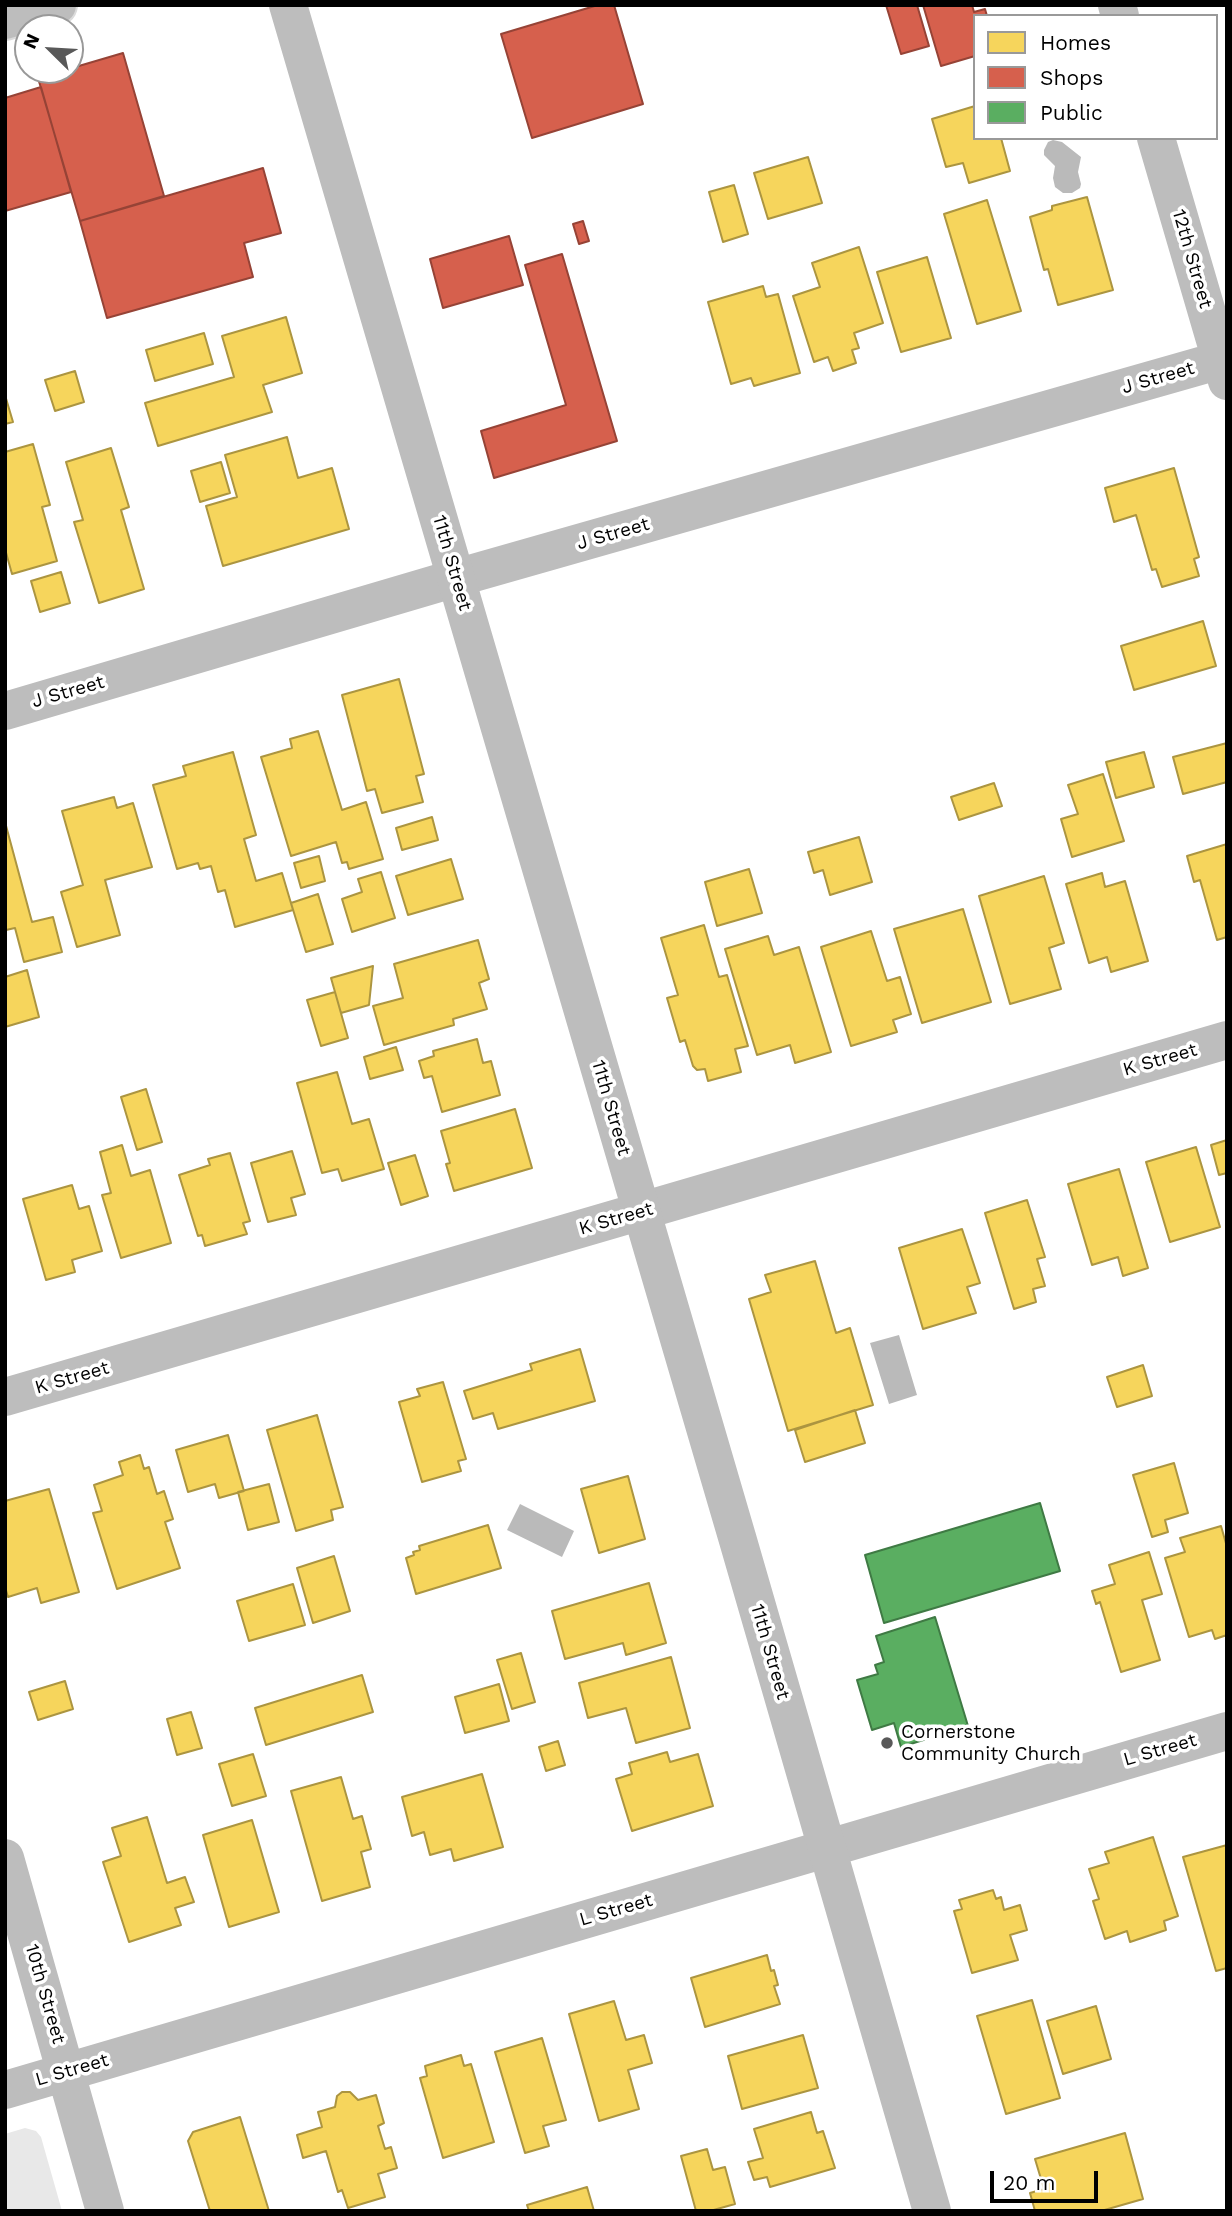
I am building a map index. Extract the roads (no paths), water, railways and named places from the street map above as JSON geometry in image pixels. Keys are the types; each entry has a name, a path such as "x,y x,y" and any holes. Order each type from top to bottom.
{"street":[{"path":"5,20 57,5"},
{"name":"11th Street","path":"288,5 932,2211"},
{"name":"12th Street","path":"1157,140 1224,371"},
{"name":"J Street","path":"5,711 456,578 1224,371"},
{"name":"K Street","path":"5,1397 1227,1040"},
{"name":"L Street","path":"5,2090 1227,1731"},
{"name":"10th Street","path":"5,1858 105,2211"}],"place":[{"name":"Cornerstone Community Church","path":"887,1743"}]}
